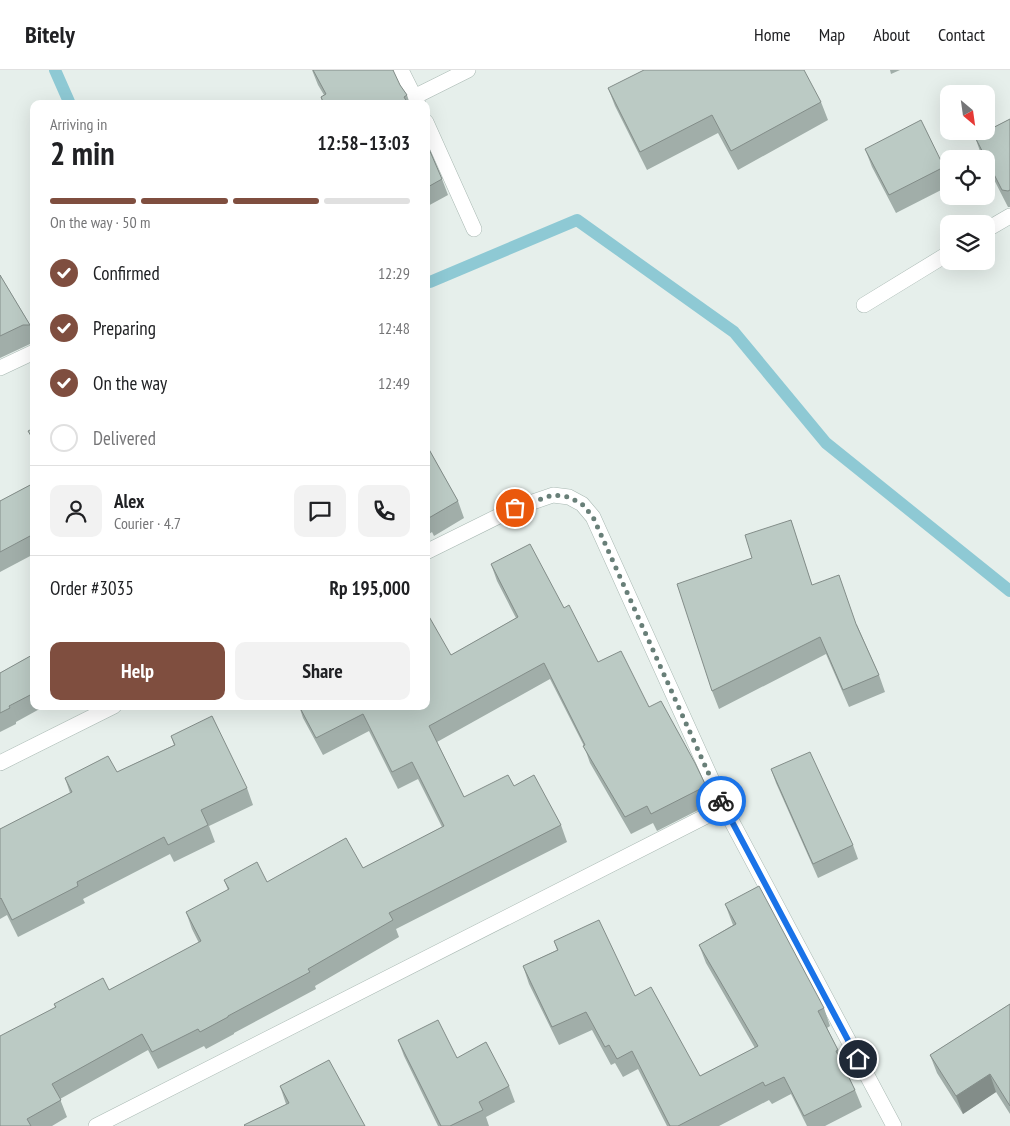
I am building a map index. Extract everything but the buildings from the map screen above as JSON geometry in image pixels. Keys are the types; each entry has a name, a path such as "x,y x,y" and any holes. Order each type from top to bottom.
{"street":[{"path":"402,70 416,100 468,70"},
{"path":"430,131 474,230"},
{"path":"995,225 1010,216"},
{"path":"864,305 940,259"},
{"path":"0,368 30,354"},
{"path":"430,550 515,508 553,495 569,497 582,504 593,517 724,807 894,1126"},
{"path":"0,763 106,710"},
{"path":"96,1126 724,807"}],"waterway":[{"path":"55,70 68,100"},
{"path":"430,282 577,220 734,332 826,443 1010,591"}],"way so far":[{"path":"515,508 553,495 569,497 582,504 593,517 721,801"}],"route":[{"path":"721,801 858,1059"}]}
